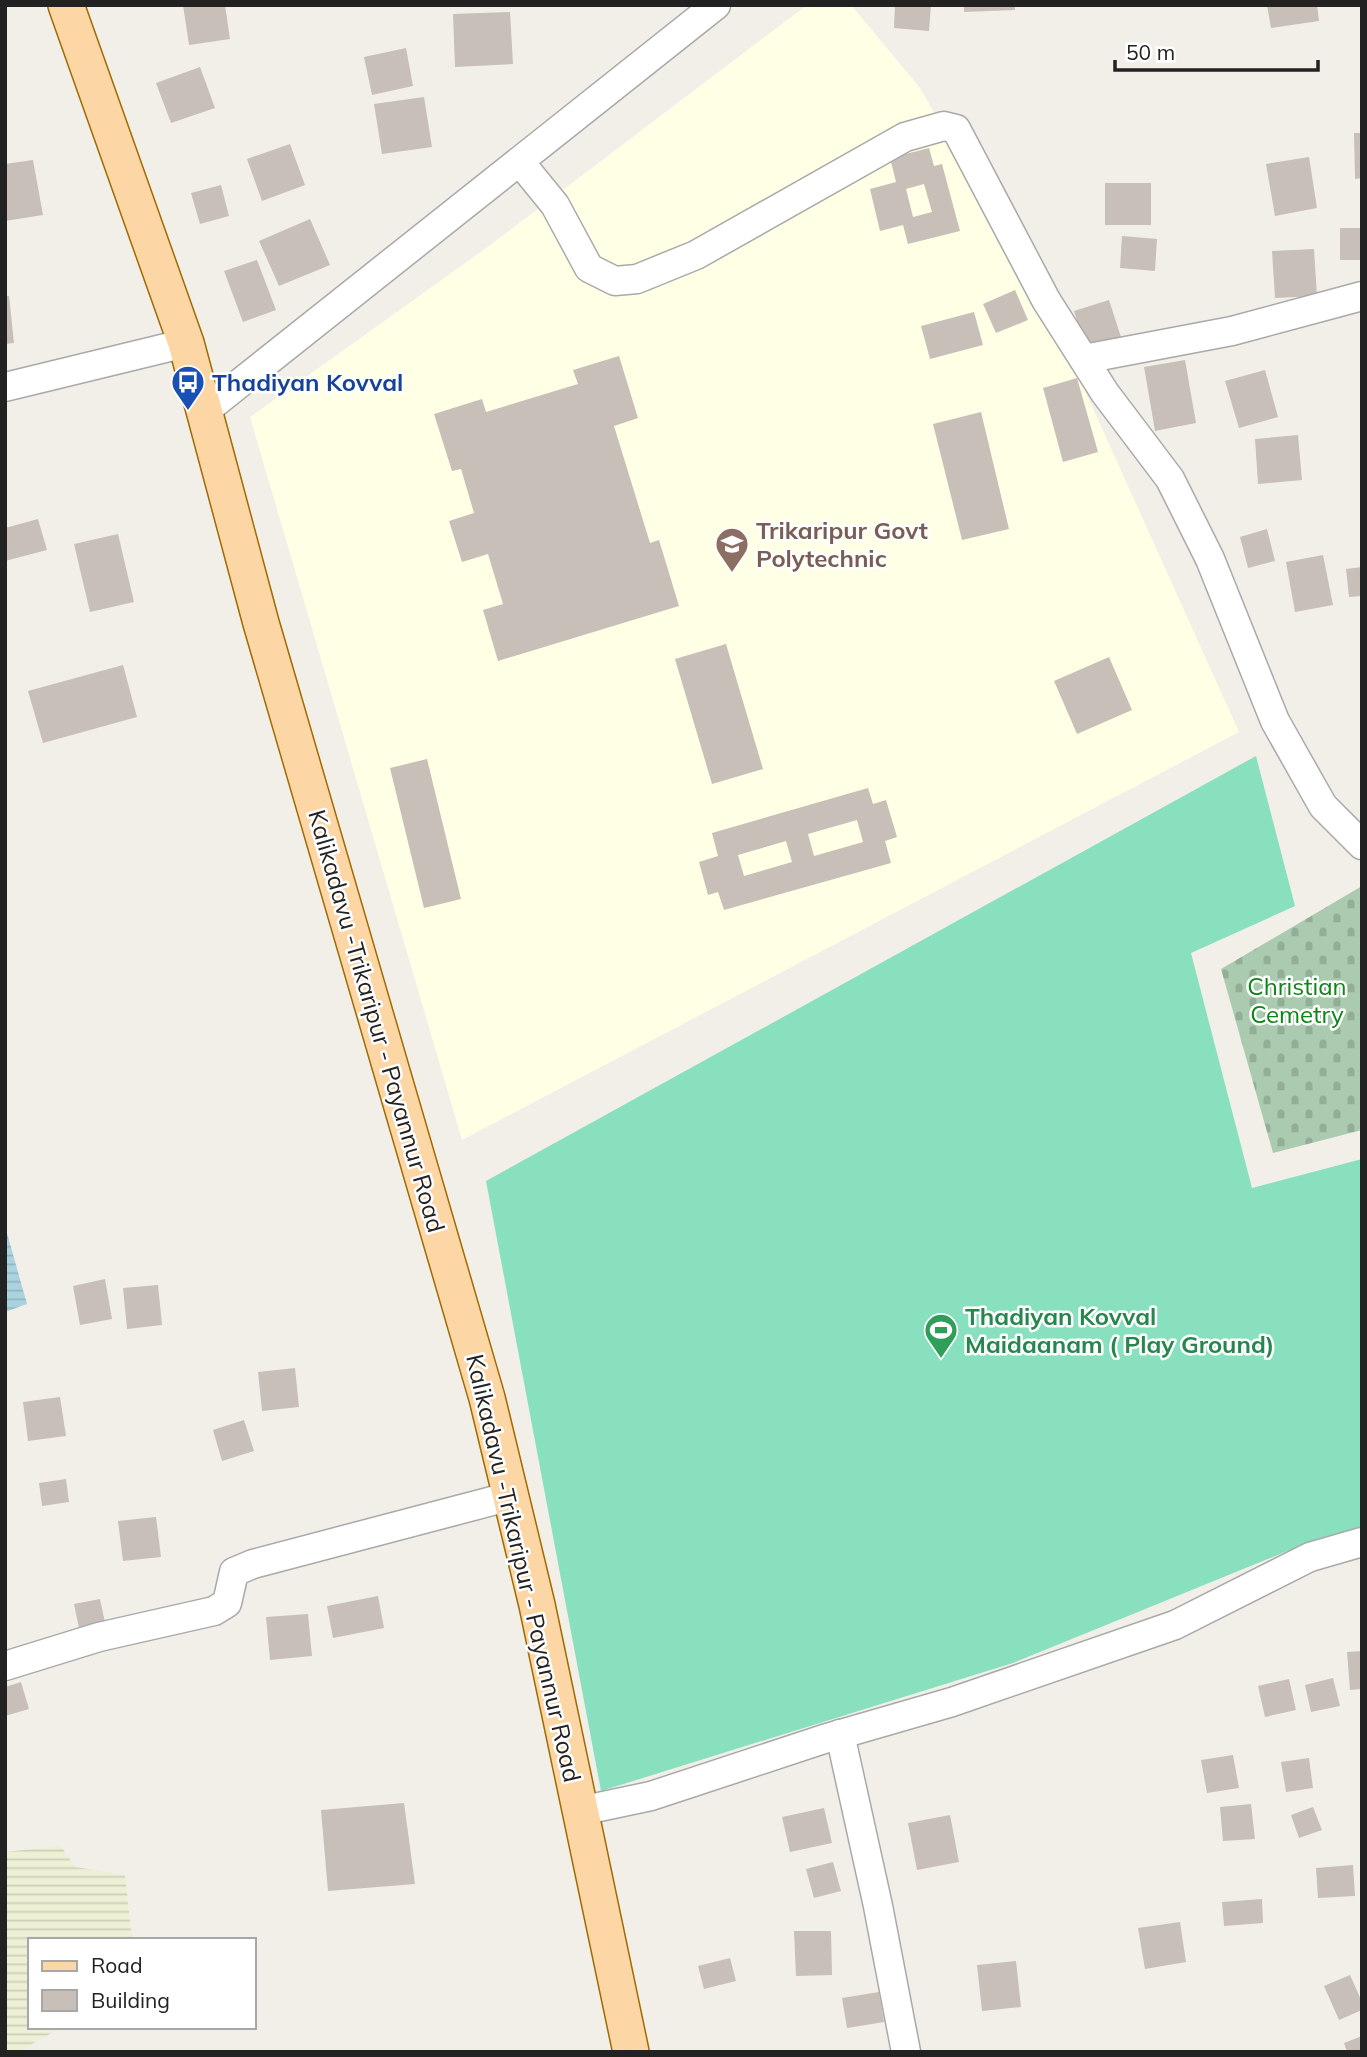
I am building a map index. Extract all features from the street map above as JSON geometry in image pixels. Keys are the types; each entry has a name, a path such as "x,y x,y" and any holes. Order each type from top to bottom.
{"main road":[{"name":"Kalikadavu -Trikaripur - Payannur Road","path":"66,5 186,343 261,623 487,1398 537,1605 631,2052"}],"street":[{"path":"206,410 716,5"},
{"path":"520,162 555,205 590,268 615,281 637,279 696,255 905,137 944,126 956,129 1046,300 1105,393 1170,479 1210,559 1275,721 1323,806 1358,837"},
{"path":"1084,359 1232,331 1362,296"},
{"path":"5,387 186,343"},
{"path":"5,1666 99,1637 214,1611 227,1603 234,1572 253,1563 511,1496"},
{"path":"580,1811 652,1796 840,1734 952,1702 1175,1625 1310,1557 1362,1542"},
{"path":"840,1734 878,1906 906,2052"}],"shaded area":[{"name":"Trikaripur Govt Polytechnic","path":"807,5 851,5 920,88 1058,331 1239,732 462,1140 250,417 489,246"},
{"path":"61,1846 75,1867 125,1875 132,1938 28,1938 28,2029 58,2029 18,2052 5,2052 5,1852"}],"green space":[{"name":"Thadiyan Kovval Maidaanam ( Play Ground)","path":"1256,756 1295,906 1191,953 1252,1188 1362,1159 1362,1532 1290,1550 1013,1663 601,1791 486,1181"},
{"name":"Christian Cemetry","path":"1362,886 1362,1130 1273,1153 1221,969"}],"water":[{"path":"5,1226 27,1304 5,1312"}],"building":[{"path":"183,5 225,5 230,39 189,45"},
{"path":"895,5 931,5 929,31 894,28"},
{"path":"964,5 1015,5 1015,10 964,12"},
{"path":"1267,5 1317,5 1319,21 1271,28"},
{"path":"510,12 513,64 455,67 453,14"},
{"path":"406,48 413,86 372,95 364,57"},
{"path":"200,67 215,108 171,123 156,83"},
{"path":"424,97 432,147 382,154 374,104"},
{"path":"1354,133 1362,133 1362,178 1355,179"},
{"path":"290,144 305,185 262,201 247,159"},
{"path":"929,148 934,166 942,164 960,231 908,244 903,225 880,231 870,189 896,182 890,158","holes":["924,184 932,212 913,217 906,189"]},
{"path":"1309,157 1317,208 1275,216 1266,164"},
{"path":"33,160 43,215 5,221 5,164"},
{"path":"1105,183 1151,183 1151,225 1105,225"},
{"path":"221,185 229,216 200,224 191,193"},
{"path":"310,219 330,265 279,286 259,241"},
{"path":"1340,228 1362,228 1362,260 1340,260"},
{"path":"1122,236 1157,239 1155,271 1120,268"},
{"path":"1314,249 1317,296 1275,298 1272,251"},
{"path":"257,260 276,310 243,322 224,271"},
{"path":"1015,290 1028,320 996,333 983,304"},
{"path":"5,296 9,296 14,343 5,344"},
{"path":"1109,300 1121,337 1086,348 1074,311"},
{"path":"974,312 983,345 930,359 921,326"},
{"path":"619,356 638,418 614,426 650,543 659,540 679,606 498,661 483,610 503,604 488,554 462,562 449,521 474,513 461,469 452,471 434,414 482,399 486,412 578,384 573,370"},
{"path":"1185,360 1196,423 1155,431 1144,367"},
{"path":"1265,370 1278,417 1239,428 1225,381"},
{"path":"1077,378 1098,452 1063,462 1043,388"},
{"path":"981,412 1009,529 962,540 933,424"},
{"path":"1298,435 1302,480 1258,484 1255,439"},
{"path":"38,519 47,550 5,561 5,528"},
{"path":"1267,529 1275,561 1248,568 1240,537"},
{"path":"118,534 134,602 90,612 74,544"},
{"path":"1323,555 1333,605 1295,612 1286,562"},
{"path":"1362,567 1362,596 1349,597 1346,569"},
{"path":"726,644 763,769 712,784 675,659"},
{"path":"1109,657 1132,710 1077,734 1054,681"},
{"path":"123,665 137,717 43,743 28,691"},
{"path":"427,759 461,899 424,908 390,768"},
{"path":"868,788 873,804 886,800 897,837 885,841 891,863 724,910 718,892 708,895 699,862 718,856 712,833","holes":["857,820 863,842 814,856 808,834","786,841 792,862 744,876 738,855"]},
{"path":"105,1279 112,1319 80,1325 73,1286"},
{"path":"158,1285 162,1325 127,1329 123,1288"},
{"path":"295,1368 299,1407 262,1411 258,1372"},
{"path":"60,1397 66,1436 28,1441 23,1402"},
{"path":"244,1420 254,1451 222,1461 213,1430"},
{"path":"66,1479 69,1502 42,1506 39,1483"},
{"path":"156,1517 161,1557 123,1561 118,1521"},
{"path":"378,1596 384,1628 333,1638 327,1606"},
{"path":"100,1599 106,1627 80,1633 74,1604"},
{"path":"308,1614 312,1656 270,1660 266,1617"},
{"path":"1362,1651 1362,1689 1350,1690 1347,1652"},
{"path":"1333,1678 1340,1706 1311,1712 1305,1685"},
{"path":"1289,1679 1296,1710 1265,1717 1258,1686"},
{"path":"21,1682 29,1709 5,1716 5,1687"},
{"path":"1233,1755 1239,1788 1207,1793 1201,1760"},
{"path":"1309,1758 1313,1788 1286,1792 1281,1762"},
{"path":"404,1803 415,1884 328,1891 321,1810"},
{"path":"1251,1804 1255,1839 1223,1841 1220,1807"},
{"path":"1313,1807 1322,1830 1299,1838 1291,1815"},
{"path":"824,1808 832,1843 790,1852 782,1817"},
{"path":"950,1815 959,1862 917,1870 908,1823"},
{"path":"833,1862 841,1891 814,1898 806,1869"},
{"path":"1353,1865 1355,1896 1318,1898 1316,1868"},
{"path":"1262,1899 1263,1923 1224,1926 1222,1902"},
{"path":"1180,1922 1186,1962 1145,1969 1138,1928"},
{"path":"794,1931 831,1931 832,1975 796,1976"},
{"path":"730,1958 736,1981 704,1989 698,1966"},
{"path":"1016,1961 1021,2007 982,2011 977,1965"},
{"path":"1350,1975 1362,2002 1362,2010 1339,2020 1324,1986"},
{"path":"879,1992 884,2022 847,2028 842,1998"},
{"path":"1362,2036 1362,2052 1347,2052 1344,2043"}],"place":[{"name":"Thadiyan Kovval","path":"188,412"},
{"name":"Trikaripur Govt Polytechnic","path":"732,574"},
{"name":"Thadiyan Kovval Maidaanam ( Play Ground)","path":"941,1360"}]}
